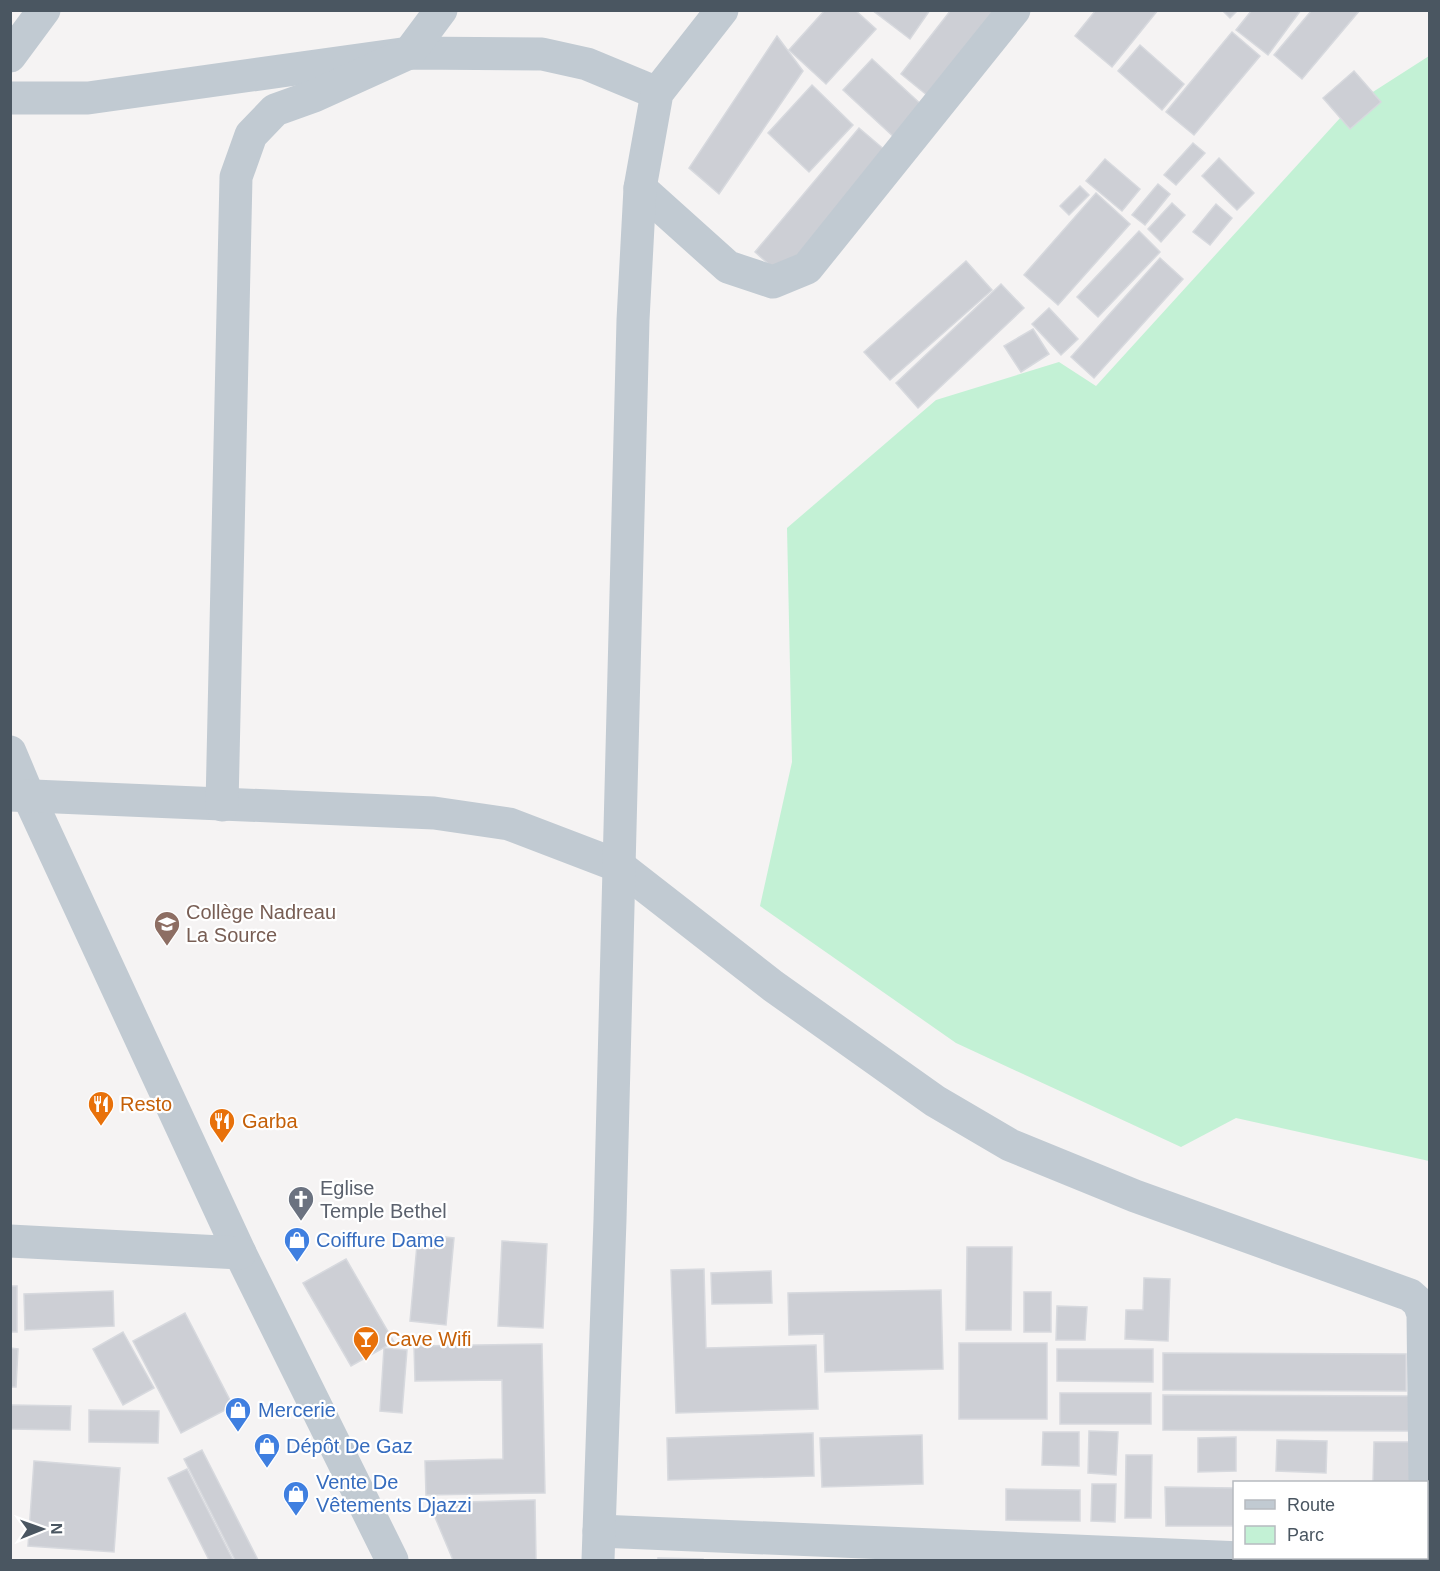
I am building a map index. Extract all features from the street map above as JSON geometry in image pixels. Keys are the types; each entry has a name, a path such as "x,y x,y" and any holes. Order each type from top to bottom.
{"street":[{"path":"10,56 44,10"},
{"path":"222,805 236,177 251,135 275,110 314,96 409,53 441,10"},
{"path":"722,10 657,93 640,188 633,320 609,1232 598,1546 1233,1559"},
{"path":"640,188 728,267 773,282 807,268 1014,10"},
{"path":"10,98 88,99 409,53 542,54 587,64 657,93"},
{"path":"10,752 19,795 240,1253 392,1560"},
{"path":"19,795 423,812 509,824 619,866 783,993 935,1101 1010,1145 1135,1196 1410,1295 1419,1303 1423,1314 1427,1392 1425,1481"},
{"path":"10,1241 240,1253"},
{"path":"1242,1559 1292,1560"}],"green space":[{"path":"1429,56 1429,1161 1236,1118 1181,1147 956,1043 760,906 792,762 787,528 936,400 1059,362 1096,386 1351,106"}],"building":[{"path":"825,10 855,10 876,29 826,84 789,50"},
{"path":"872,10 930,10 910,39"},
{"path":"951,10 1003,10 933,100 901,74"},
{"path":"1096,10 1158,10 1112,67 1075,36"},
{"path":"1222,10 1238,10 1230,18"},
{"path":"1252,10 1301,10 1268,55 1236,30"},
{"path":"1312,10 1360,10 1302,79 1274,55"},
{"path":"1232,32 1260,56 1194,135 1166,112"},
{"path":"777,36 803,71 719,194 689,168"},
{"path":"1140,45 1184,84 1162,110 1118,71"},
{"path":"872,59 925,108 896,139 843,90"},
{"path":"1354,71 1381,102 1350,129 1323,98"},
{"path":"812,85 853,125 809,172 768,133"},
{"path":"859,128 886,151 781,275 755,252"},
{"path":"1193,143 1205,153 1176,185 1164,175"},
{"path":"1219,158 1254,193 1237,210 1202,176"},
{"path":"1105,159 1140,189 1122,211 1086,181"},
{"path":"1158,184 1170,194 1145,225 1132,215"},
{"path":"1080,186 1089,195 1069,215 1060,206"},
{"path":"1096,193 1130,224 1058,305 1024,275"},
{"path":"1172,203 1185,215 1161,242 1148,229"},
{"path":"1216,204 1232,218 1210,245 1193,232"},
{"path":"1139,231 1160,252 1098,317 1077,297"},
{"path":"1160,258 1183,279 1094,378 1071,357"},
{"path":"966,261 992,290 890,380 864,352"},
{"path":"1001,284 1024,308 918,408 896,383"},
{"path":"1049,308 1078,339 1061,355 1032,324"},
{"path":"1033,329 1049,354 1021,372 1004,346"},
{"path":"418,1234 454,1238 446,1325 410,1321"},
{"path":"502,1241 547,1244 543,1328 498,1326"},
{"path":"967,1247 1012,1247 1011,1330 966,1330"},
{"path":"346,1259 394,1342 351,1366 303,1283"},
{"path":"704,1269 706,1348 816,1345 818,1409 676,1413 671,1270"},
{"path":"771,1271 772,1303 712,1304 711,1273"},
{"path":"1144,1278 1170,1279 1168,1341 1125,1339 1126,1310 1143,1310"},
{"path":"10,1286 17,1286 17,1332 10,1332"},
{"path":"941,1290 943,1369 825,1372 824,1334 789,1335 788,1293"},
{"path":"113,1291 114,1326 25,1330 24,1294"},
{"path":"1024,1292 1051,1292 1051,1332 1024,1332"},
{"path":"1057,1306 1087,1307 1085,1340 1056,1340"},
{"path":"185,1313 233,1406 181,1433 133,1341"},
{"path":"123,1332 154,1388 123,1405 93,1349"},
{"path":"959,1343 1047,1343 1047,1419 959,1419"},
{"path":"542,1344 545,1493 426,1495 425,1461 503,1459 502,1380 415,1381 414,1346"},
{"path":"10,1348 18,1349 16,1387 10,1387"},
{"path":"384,1348 407,1350 402,1413 380,1411"},
{"path":"1057,1349 1153,1349 1153,1382 1057,1381"},
{"path":"1163,1353 1406,1354 1406,1391 1163,1390"},
{"path":"1060,1393 1151,1393 1151,1424 1060,1424"},
{"path":"1163,1395 1410,1396 1410,1431 1163,1430"},
{"path":"10,1405 71,1406 70,1430 10,1429"},
{"path":"89,1410 159,1411 158,1443 89,1442"},
{"path":"1089,1431 1118,1432 1116,1475 1088,1473"},
{"path":"1043,1432 1079,1432 1079,1466 1042,1465"},
{"path":"813,1433 814,1476 668,1480 667,1438"},
{"path":"922,1435 923,1484 822,1487 820,1438"},
{"path":"1236,1437 1236,1471 1198,1472 1198,1438"},
{"path":"1277,1440 1327,1441 1326,1473 1276,1471"},
{"path":"1374,1442 1410,1442 1410,1481 1373,1481"},
{"path":"202,1450 258,1560 235,1560 184,1459"},
{"path":"1126,1455 1152,1455 1151,1518 1125,1518"},
{"path":"34,1461 120,1468 114,1552 28,1546"},
{"path":"187,1469 233,1560 209,1560 168,1478"},
{"path":"1092,1484 1116,1484 1115,1522 1091,1521"},
{"path":"1165,1487 1233,1488 1233,1526 1166,1526"},
{"path":"1006,1489 1080,1490 1080,1521 1006,1520"},
{"path":"535,1500 536,1560 453,1560 429,1503"},
{"path":"658,1558 703,1559 703,1560 658,1560"}],"place":[{"name":"Collège Nadreau La Source","path":"167,947"},
{"name":"Resto","path":"101,1127"},
{"name":"Garba","path":"222,1144"},
{"name":"Eglise Temple Bethel","path":"301,1222"},
{"name":"Coiffure Dame","path":"297,1263"},
{"name":"Cave Wifi","path":"366,1362"},
{"name":"Mercerie","path":"238,1433"},
{"name":"Dépôt De Gaz","path":"267,1469"},
{"name":"Vente De Vêtements Djazzi","path":"296,1517"}]}
